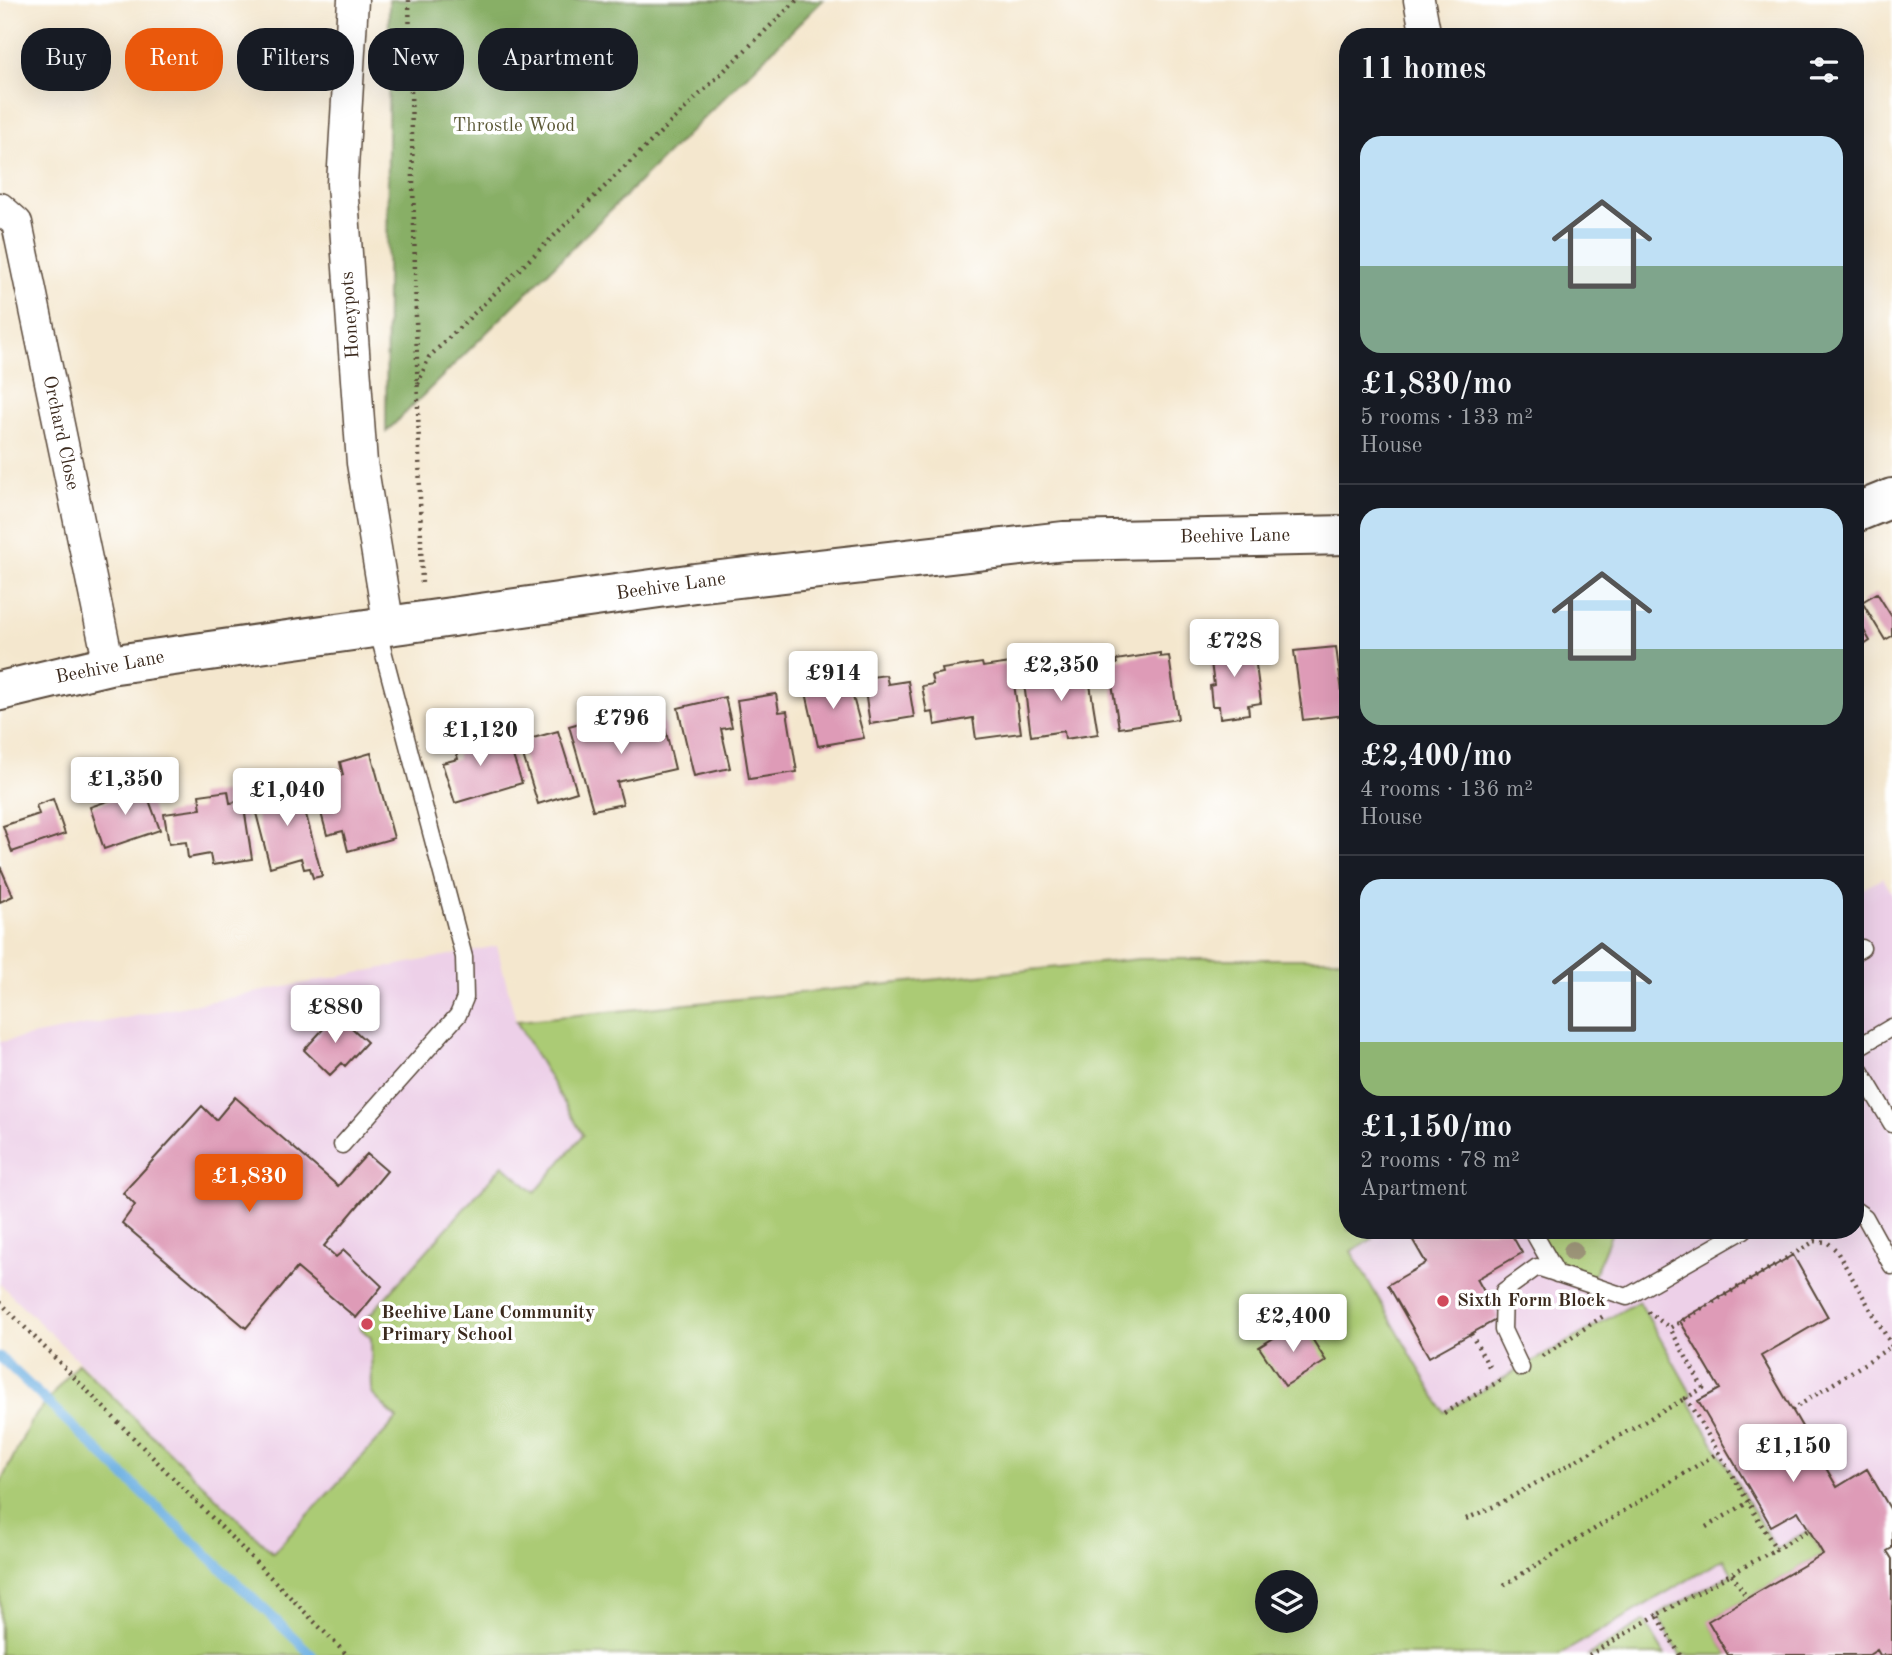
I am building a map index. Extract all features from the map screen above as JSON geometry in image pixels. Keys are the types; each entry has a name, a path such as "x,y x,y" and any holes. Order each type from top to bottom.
{"main road":[{"path":"1864,509 1892,498"},
{"name":"Beehive Lane","path":"0,691 109,665 695,583 1064,541 1339,535"}],"street":[{"name":"Honeypots","path":"353,0 342,184 362,463 396,626"},
{"path":"1419,0 1424,28"},
{"name":"Orchard Close","path":"0,208 17,223 109,665"}],"lane":[{"path":"342,1145 458,1015 466,984 464,957 396,626"},
{"path":"1864,1044 1892,1027"},
{"path":"1864,1077 1892,1124"},
{"path":"1864,1216 1892,1265"},
{"path":"1537,1239 1556,1274"},
{"path":"1521,1368 1503,1330 1504,1291 1537,1268 1627,1297 1728,1239"}],"path":[{"path":"396,626 417,386 410,0"},
{"path":"417,386 429,357 797,0"},
{"path":"1466,1519 1703,1388 1670,1328 1815,1241 1827,1242 1836,1250 1892,1346 1792,1410"},
{"path":"0,1302 347,1655"},
{"path":"1471,1334 1498,1382"},
{"path":"1686,1398 1776,1549"},
{"path":"1504,1585 1719,1452"},
{"path":"1706,1527 1749,1502"},
{"path":"1590,1655 1810,1530"},
{"path":"1732,1574 1747,1598"},
{"path":"1657,1615 1680,1655"}],"shaded area":[{"path":"1883,878 1892,893 1892,1655 378,1655 0,1284 0,1042 497,946 516,1021 1139,959 1339,959 1339,1239 1864,1239 1864,888"}],"green space":[{"name":"Throstle Wood","path":"389,0 823,0 386,432 388,91 464,91 464,28 389,28"},
{"path":"1139,959 1339,959 1339,1239 1372,1239 1351,1251 1444,1412 1639,1301 1692,1395 1687,1398 1776,1549 1809,1530 1823,1554 1709,1621 1728,1655 1680,1655 1657,1615 1732,1574 1724,1559 1559,1655 0,1655 0,1484 31,1421 78,1363 273,1553 397,1419 372,1394 371,1338 359,1327 503,1165 535,1193 583,1135 516,1021"},
{"path":"1537,1239 1609,1239 1590,1285 1557,1274"},
{"path":"1645,1621 1665,1655 1589,1655"}],"building":[{"path":"1877,593 1892,617 1892,636 1885,640 1864,605 1864,601"},
{"path":"1864,631 1870,641 1864,645"},
{"path":"1253,642 1261,703 1248,705 1249,714 1220,718 1219,706 1212,706 1210,686 1214,685 1209,647"},
{"path":"1336,647 1339,716 1303,720 1294,651"},
{"path":"1160,653 1160,657 1169,656 1178,719 1119,728 1109,665 1117,664 1116,660"},
{"path":"982,663 983,667 1011,663 1021,733 976,739 973,718 935,725 933,712 927,713 922,686 933,684 931,675 943,673 942,669"},
{"path":"1087,666 1098,734 1065,739 1064,731 1031,736 1023,676"},
{"path":"821,675 822,681 836,677 837,685 849,682 864,738 818,746 803,679"},
{"path":"886,675 888,684 908,681 914,717 870,724 863,678"},
{"path":"776,694 779,712 787,711 797,772 749,779 737,700"},
{"path":"725,697 732,727 721,729 730,768 694,776 678,708"},
{"path":"659,703 675,769 617,782 623,804 593,810 569,726 594,719 600,739 641,730 636,709"},
{"path":"490,729 498,752 511,750 522,783 455,803 442,763 458,759 453,740"},
{"path":"558,731 577,792 538,804 519,742"},
{"path":"371,753 394,838 348,851 343,831 327,835 313,783 343,775 340,762"},
{"path":"297,780 322,876 313,878 310,868 304,869 301,858 270,867 255,809 271,806 266,788"},
{"path":"142,781 160,830 104,849 90,807 122,796 120,789"},
{"path":"228,791 230,803 243,801 252,859 212,865 210,854 188,858 186,842 169,844 164,814 201,809 199,795"},
{"path":"53,799 65,834 12,852 3,826 39,814 36,805"},
{"path":"0,866 13,896 0,902"},
{"path":"337,1014 367,1042 345,1066 342,1063 330,1075 304,1050"},
{"path":"235,1097 338,1186 367,1154 387,1171 324,1246 336,1257 344,1250 382,1286 356,1318 297,1268 246,1328 122,1223 135,1205 123,1193 202,1106 216,1120"},
{"name":"Sixth Form Block","path":"1412,1239 1514,1239 1522,1253 1477,1279 1499,1318 1429,1357 1388,1285 1426,1263"},
{"path":"1793,1255 1828,1317 1761,1356 1837,1487 1867,1469 1892,1512 1892,1548 1887,1551 1892,1559 1892,1655 1880,1655 1877,1650 1869,1655 1728,1655 1708,1621 1823,1554 1798,1511 1771,1526 1698,1401 1720,1389 1680,1321"},
{"path":"1301,1321 1326,1361 1285,1386 1259,1347"}],"waterway":[{"path":"0,1357 312,1655"}],"place":[{"name":"Sixth Form Block","path":"1443,1301"},
{"name":"Beehive Lane Community Primary School","path":"367,1324"}]}
